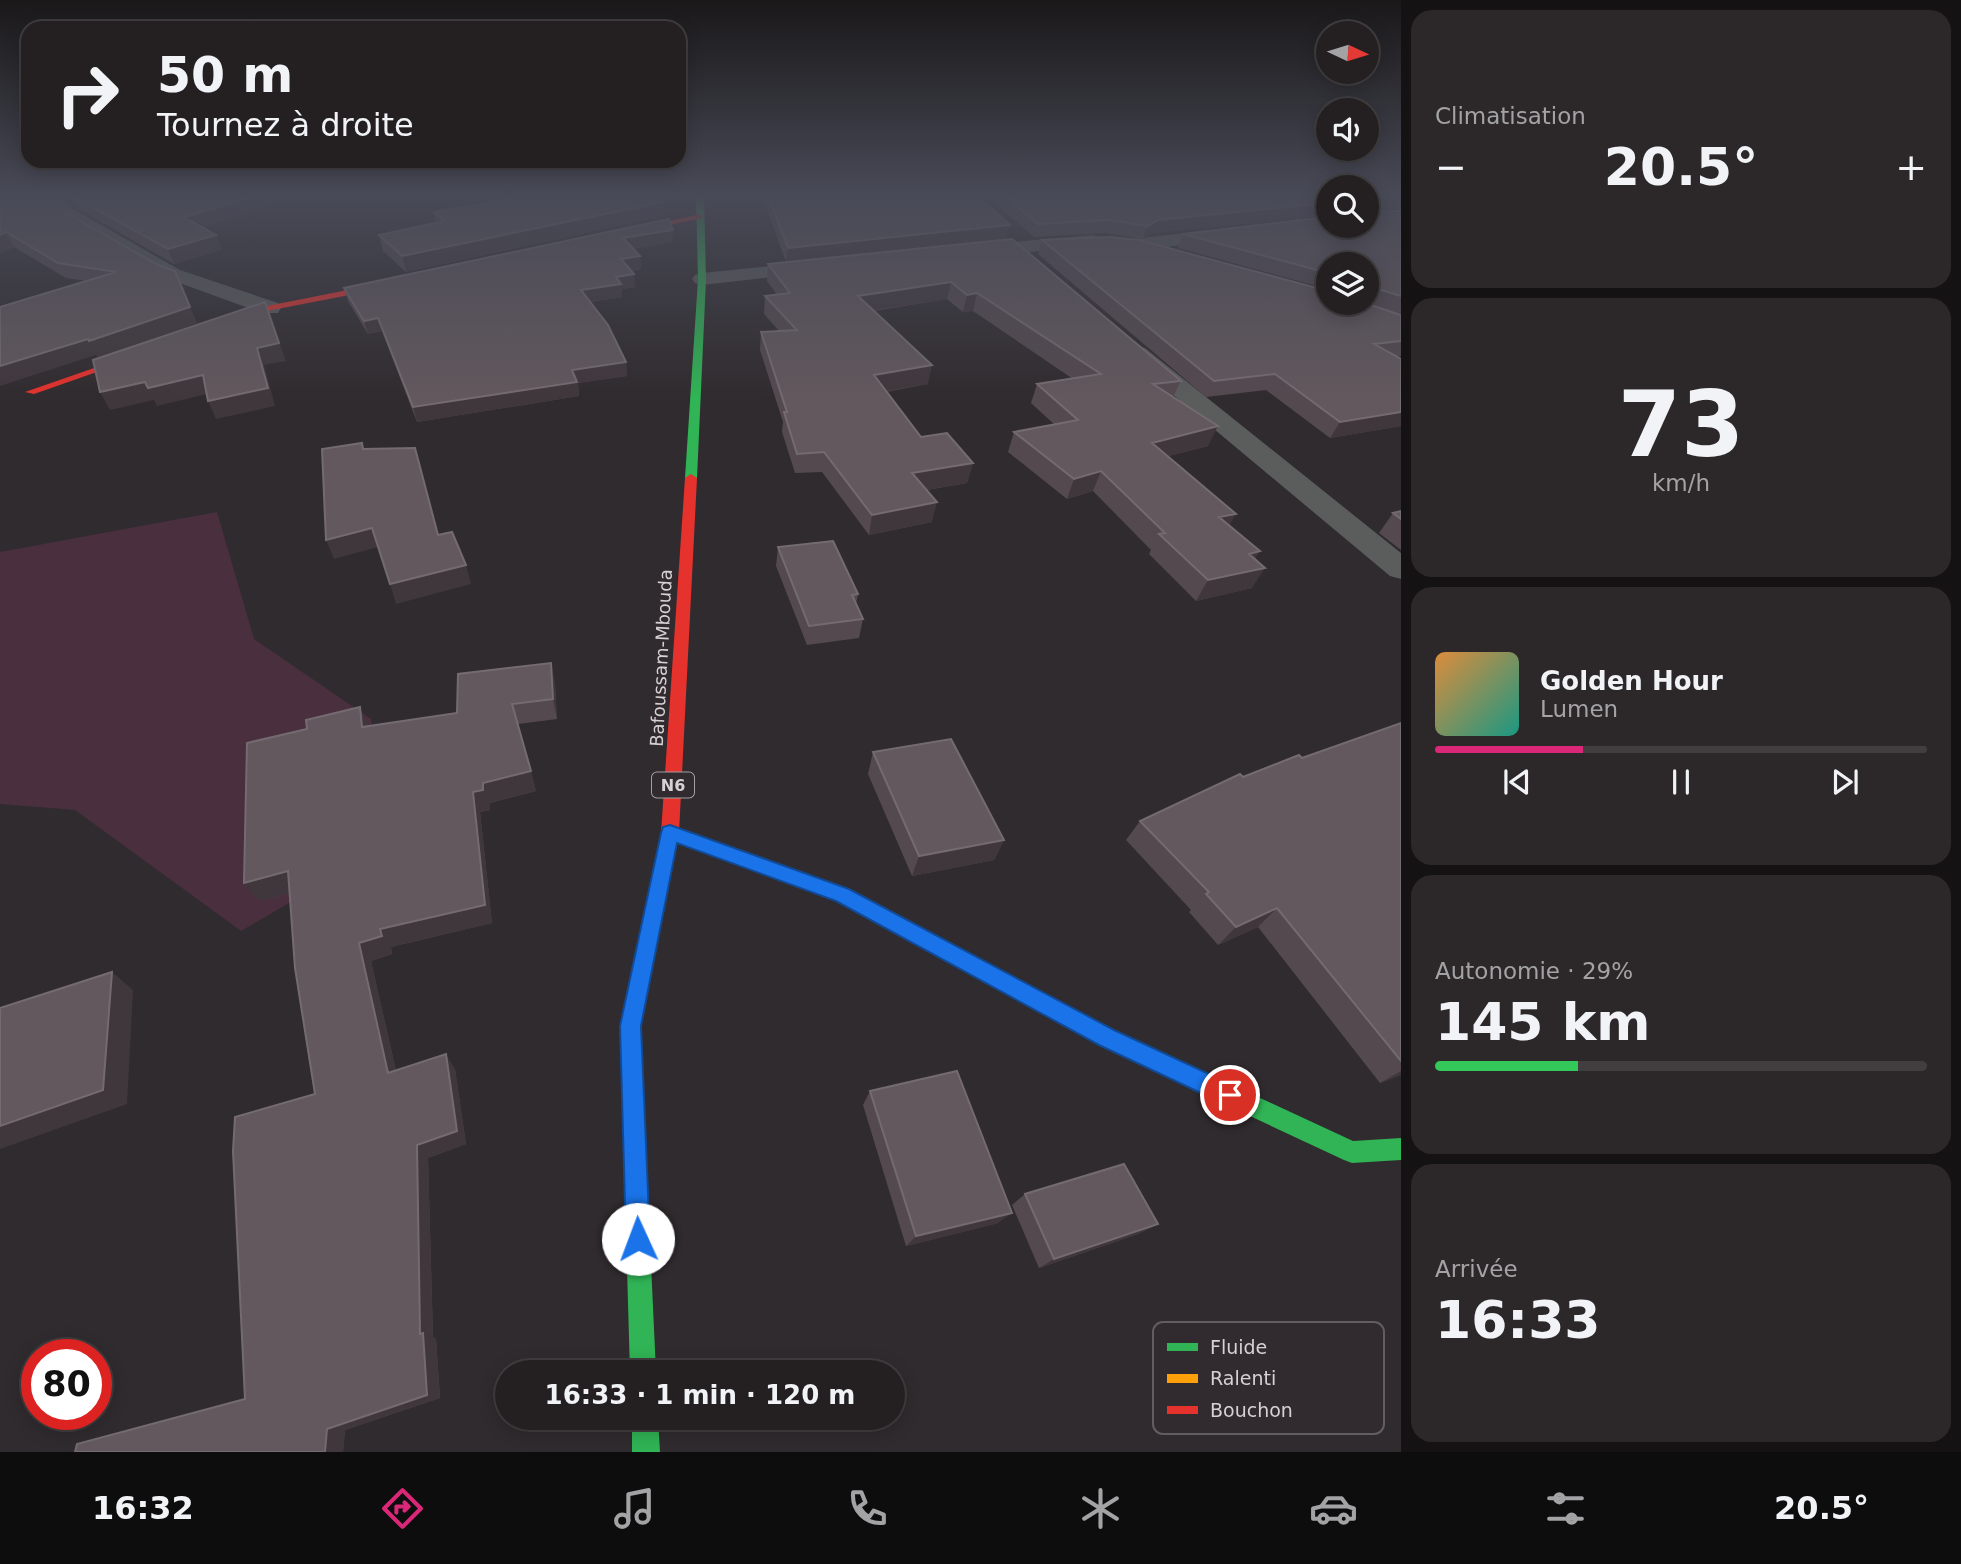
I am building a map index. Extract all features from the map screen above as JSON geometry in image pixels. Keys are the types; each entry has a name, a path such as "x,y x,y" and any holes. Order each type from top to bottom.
{"main road":[{"name":"Bafoussam-Mbouda","path":"643,1360 630,1026 670,833 702,263"},
{"path":"207,331 270,309 411,280"},
{"path":"30,392 162,347"},
{"path":"670,833 843,895 1107,1038 1352,1152 1401,1149"},
{"path":"645,1430 646,1452"}],"street":[{"path":"153,263 173,274 270,309"},
{"path":"1036,263 1044,273"},
{"path":"702,279 837,265"},
{"path":"1116,335 1187,397 1401,569"}],"shaded area":[{"path":"217,512 254,639 371,719 386,846 241,931 75,810 0,804 0,552"}],"building":[{"path":"58,263 154,263 175,271 190,307 89,341 88,339 0,366 0,307 116,272"},
{"path":"463,263 624,263 634,274 616,277 621,284 581,290 608,325 626,362 572,370 577,382 413,407 378,318 364,321 344,288"},
{"path":"1040,263 1181,381 1153,384 1218,426 1152,443 1236,514 1219,517 1260,551 1249,554 1265,568 1208,580 1159,534 1165,533 1101,471 1074,479 1014,432 1078,420 1037,384 1101,374 977,293 967,295 951,282 858,296 932,365 874,375 921,437 947,433 973,463 912,473 937,502 872,515 824,452 797,454 784,412 787,412 761,332 797,330 765,296 790,293 768,264"},
{"path":"1070,263 1223,263 1316,288 1316,315 1379,315 1379,308 1401,315 1401,341 1374,344 1401,359 1401,412 1340,422 1275,374 1214,381"},
{"path":"1290,263 1316,263 1316,270"},
{"path":"1379,263 1401,263 1401,296 1379,290"},
{"path":"265,302 279,343 257,348 268,388 208,401 203,375 148,388 145,382 100,392 93,360"},
{"path":"362,443 363,449 415,448 438,535 452,532 466,565 390,584 372,528 326,540 322,449"},
{"path":"1401,511 1401,519 1393,513"},
{"path":"833,541 858,594 852,595 863,619 809,626 778,547"},
{"path":"551,663 553,699 512,704 531,771 483,783 483,790 473,792 485,905 380,929 382,936 359,943 388,1073 446,1054 457,1131 417,1145 420,1334 423,1333 427,1395 327,1429 325,1452 75,1452 77,1444 245,1399 233,1151 235,1117 315,1094 295,968 288,871 244,883 247,743 307,729 306,720 360,707 362,727 457,713 458,674"},
{"path":"1401,723 1401,1061 1277,908 1236,927 1206,894 1209,892 1140,821 1240,774 1243,777 1299,755 1302,758"},
{"path":"951,739 1004,840 919,856 873,752"},
{"path":"112,972 103,1090 0,1126 0,1008"},
{"path":"957,1071 1012,1213 916,1236 870,1091"},
{"path":"1124,1164 1158,1224 1054,1259 1025,1194"}],"traffic: fast":[{"path":"691,478 702,263"},
{"path":"643,1360 630,1026 655,903"},
{"path":"1230,1095 1352,1152 1401,1149"},
{"path":"645,1430 646,1452"}],"traffic: slow":[{"path":"670,833 843,895 1039,1001"}],"traffic: jam":[{"path":"219,327 270,308 398,283"},
{"path":"30,392 146,353"},
{"path":"655,903 670,833 691,478"},
{"path":"1039,1001 1107,1038 1230,1095"}],"route":[{"path":"638,1239 630,1026 670,833 843,895 1107,1038 1230,1095"}]}
